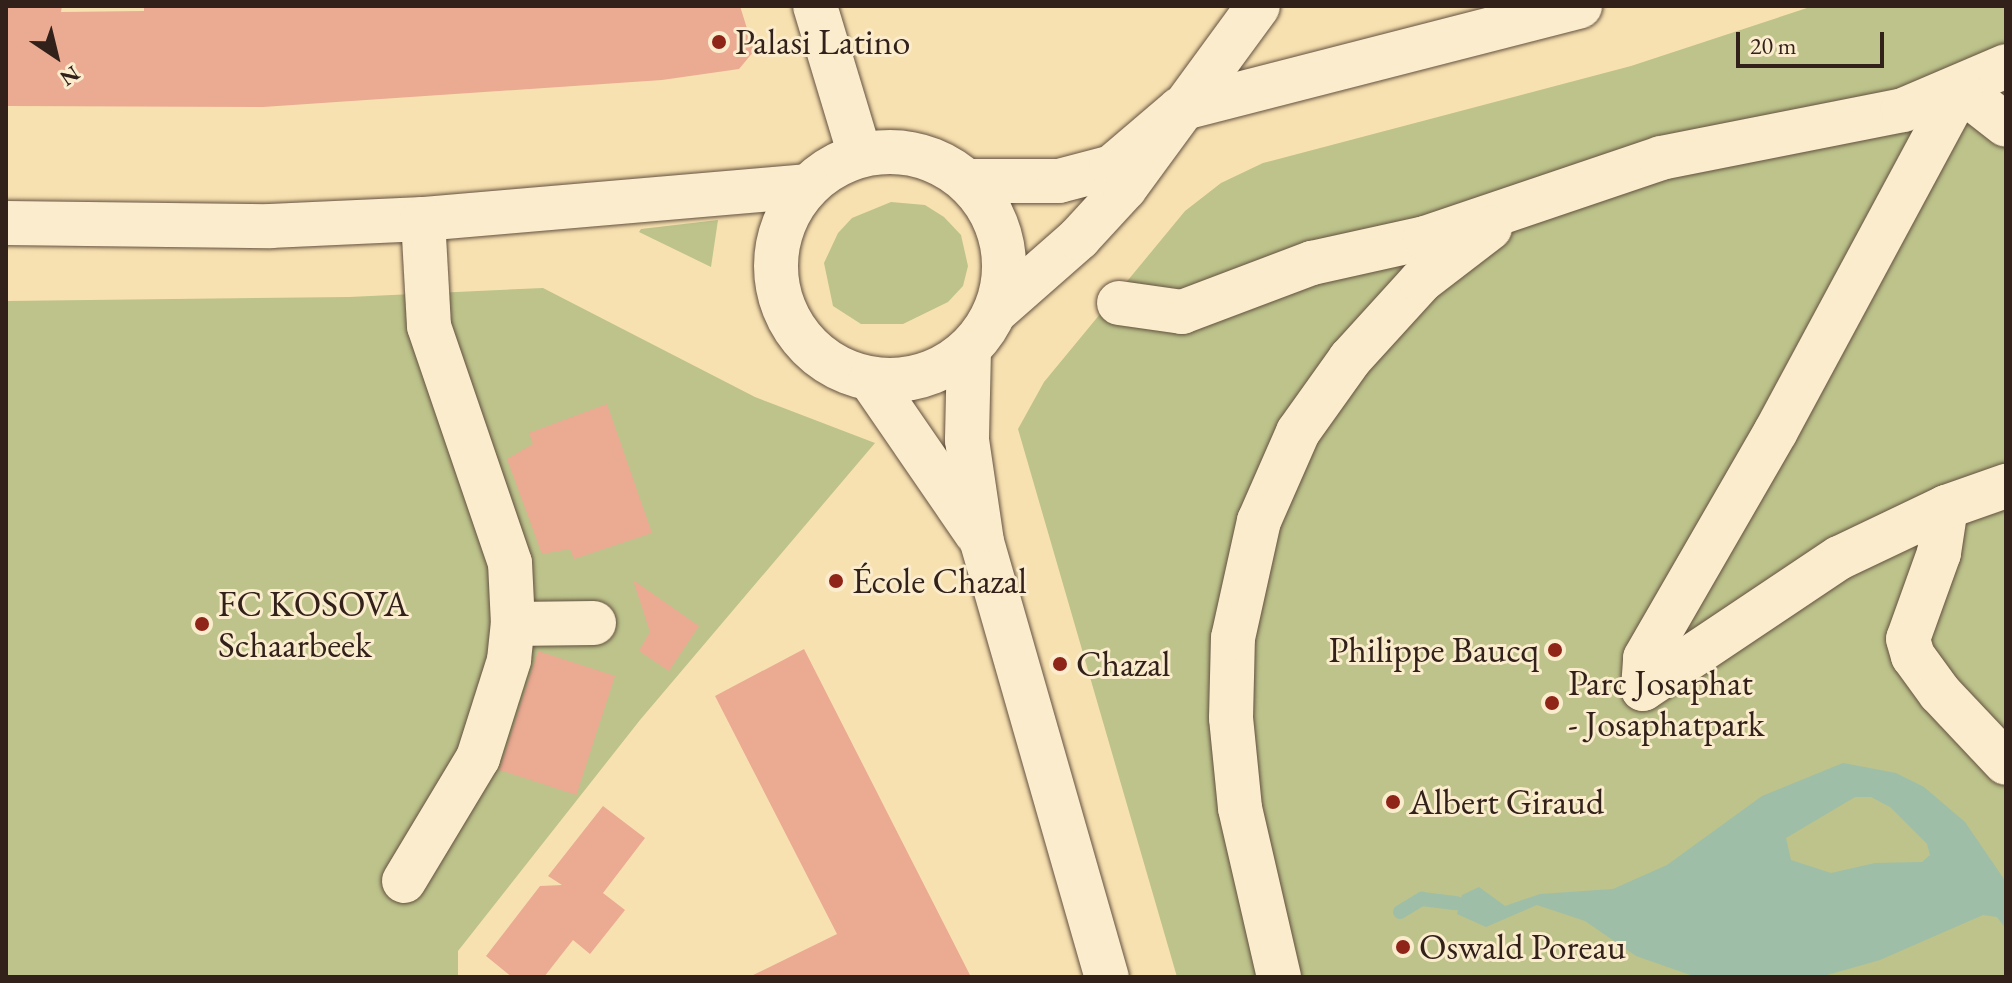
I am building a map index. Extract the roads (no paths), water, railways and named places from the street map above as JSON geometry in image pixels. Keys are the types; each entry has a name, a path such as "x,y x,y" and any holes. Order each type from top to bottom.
{"street":[{"path":"815,6 860,155"},
{"path":"996,311 1004,284 999,228 968,181 936,160 898,151 860,155 808,186 784,220 775,253 777,288 787,315 823,360 871,380 906,380 940,370 969,350 996,311 1116,198 1258,6"},
{"path":"968,181 1059,181 1112,167 1180,109 1580,6"},
{"path":"1119,303 1182,312 1312,263 1425,238 1661,158 1903,110 1960,89 2006,66"},
{"path":"1960,89 2006,125"},
{"path":"1960,89 1776,431 1645,658 1643,689 1839,558 1946,507 2006,486"},
{"path":"6,223 270,226 423,219 808,186"},
{"path":"1279,977 1240,808 1231,718 1233,638 1259,521 1298,432 1350,359 1421,281 1518,207"},
{"path":"404,881 478,758 509,660 513,624 510,563 429,326 423,219"},
{"path":"969,350 967,440 982,542 1107,977"},
{"path":"871,380 982,542"},
{"path":"1946,507 1939,553 1908,639 1913,656 1940,693 2006,763"},
{"path":"513,624 594,623"}],"waterway":[{"path":"1400,912 1422,899 1457,903"}],"place":[{"name":"Palasi Latino","path":"719,42"},
{"name":"École Chazal","path":"836,581"},
{"name":"FC KOSOVA Schaarbeek","path":"202,624"},
{"name":"Philippe Baucq","path":"1555,650"},
{"name":"Chazal","path":"1060,664"},
{"name":"Parc Josaphat - Josaphatpark","path":"1552,703"},
{"name":"Albert Giraud","path":"1393,802"},
{"name":"Oswald Poreau","path":"1403,947"}]}
